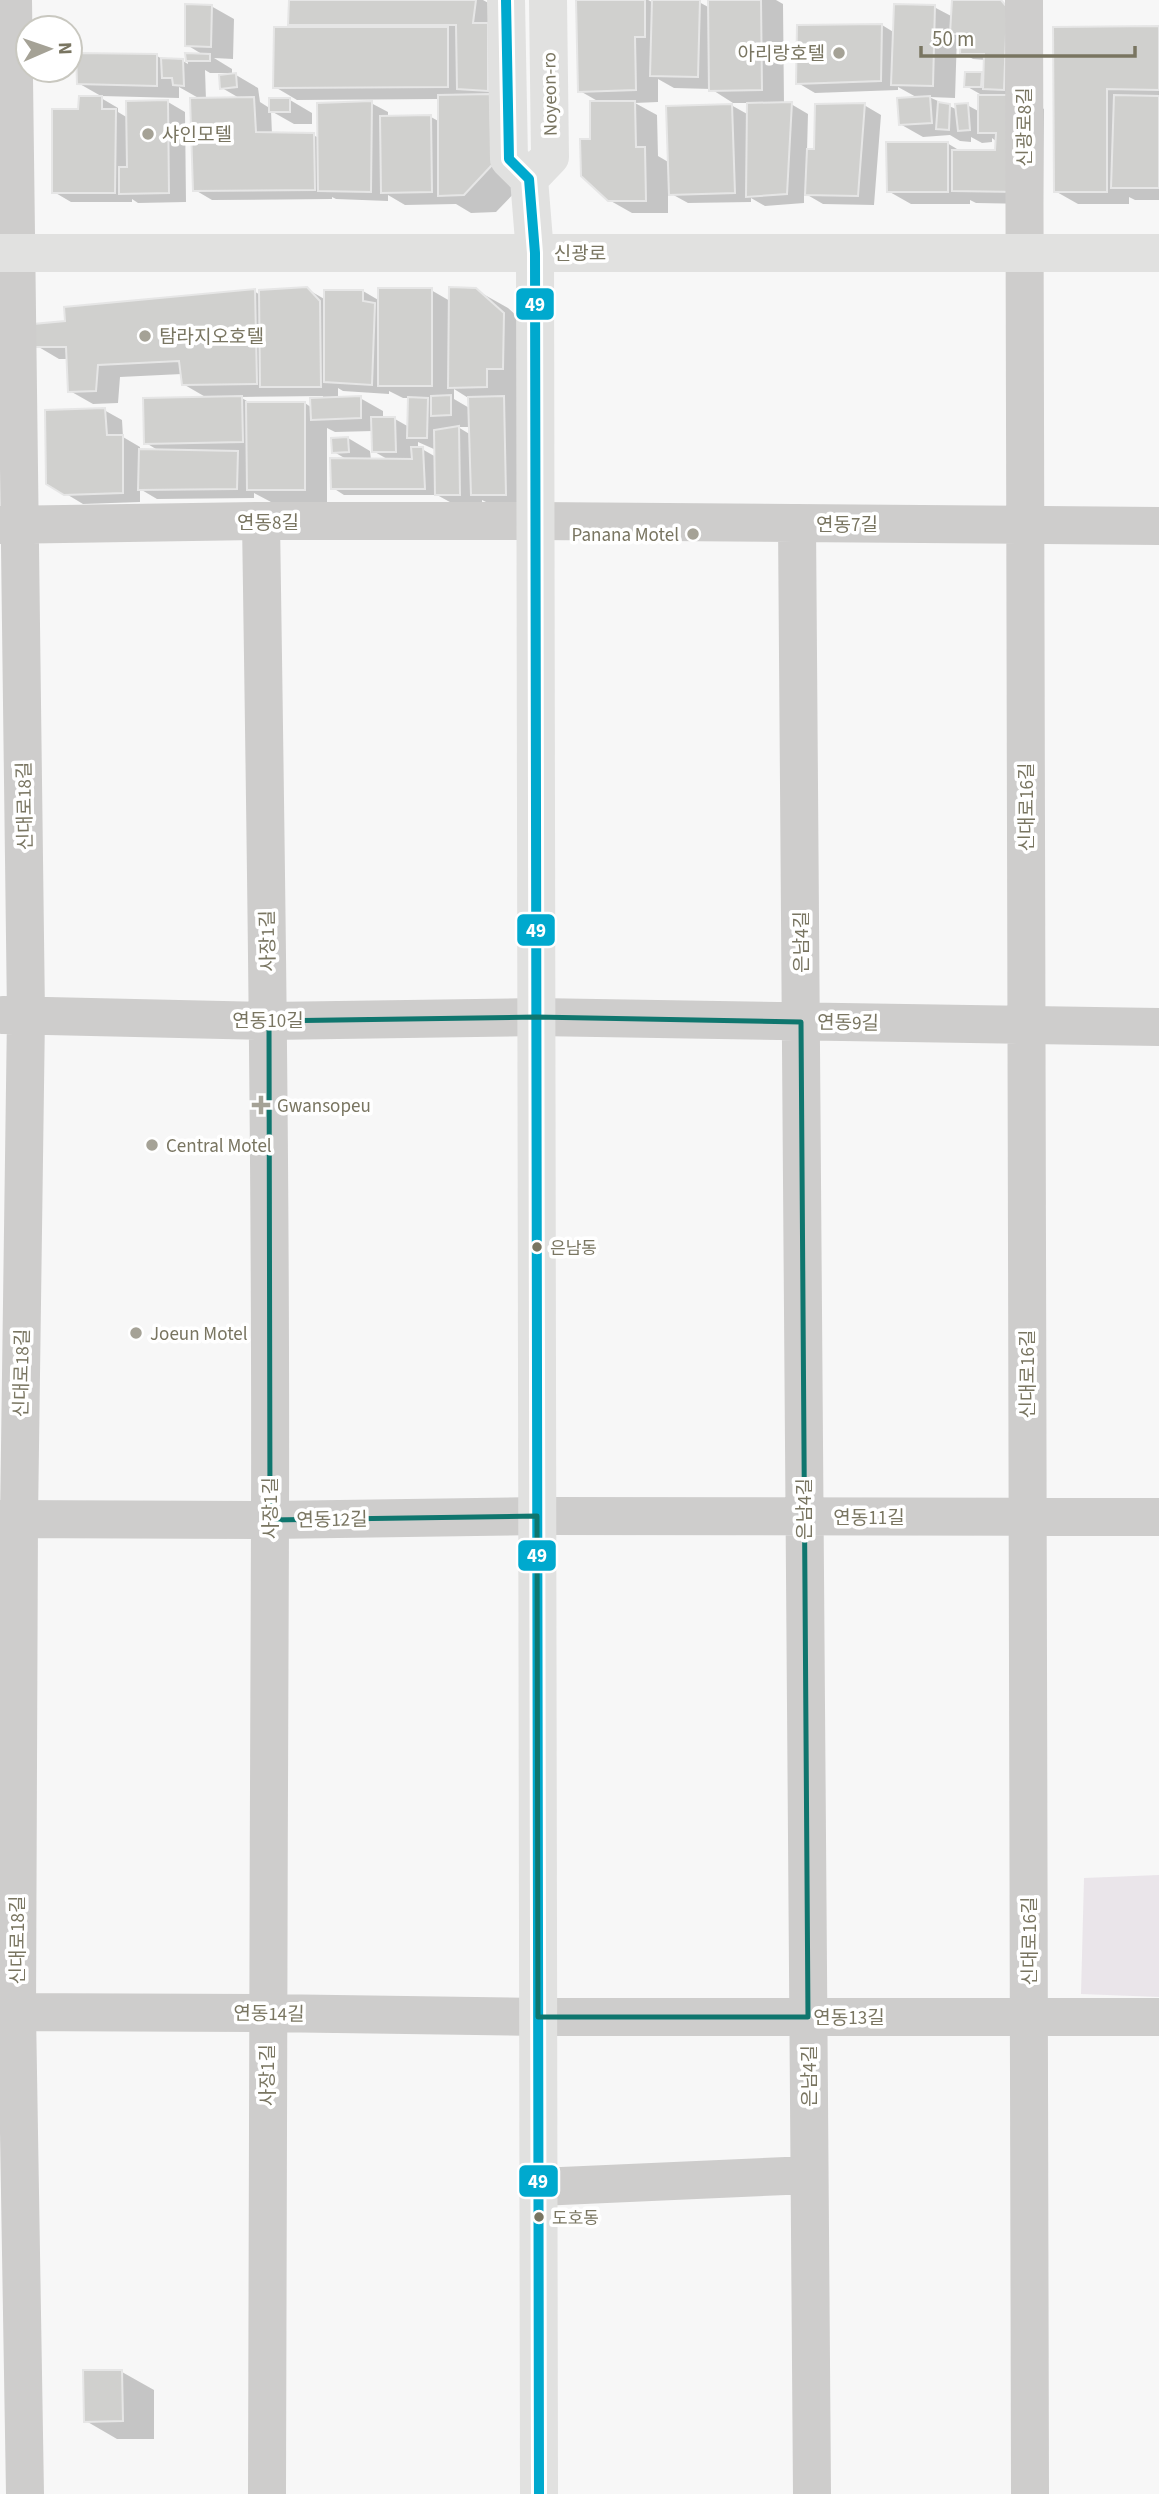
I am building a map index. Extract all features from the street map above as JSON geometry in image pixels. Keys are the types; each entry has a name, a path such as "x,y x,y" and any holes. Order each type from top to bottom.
{"main road":[{"path":"506,0 509,159 529,179 535,253 539,2494"},
{"name":"Noyeon-ro","path":"529,179 550,157 548,0"},
{"name":"신광로","path":"8,253 1159,253"}],"street":[{"name":"신대로18길","path":"13,0 8,253 13,1015 9,2012 25,2494"},
{"name":"신광로8길","path":"1024,0 1024,253"},
{"name":"신대로16길","path":"1024,253 1030,2494"},
{"name":"사장1길","path":"261,521 269,1021 267,2494"},
{"name":"연동8길","path":"10,525 536,521"},
{"name":"연동7길","path":"536,521 1159,526"},
{"name":"은남4길","path":"797,523 812,2494"},
{"name":"연동10길","path":"13,1015 269,1021 536,1017"},
{"name":"연동9길","path":"536,1017 1159,1027"},
{"name":"연동12길","path":"9,1519 270,1520 537,1516"},
{"name":"연동11길","path":"537,1516 1159,1517"},
{"name":"연동14길","path":"9,2012 538,2017"},
{"name":"연동13길","path":"538,2017 1159,2017"},
{"path":"538,2186 809,2175"}],"highlighted area":[{"path":"536,1017 801,1022 808,2017 538,2017 537,1516 270,1520 269,1021"}],"shaded area":[{"path":"1159,1875 1159,1997 1081,1994 1084,1878"}],"building":[{"path":"289,0 476,0 473,23 488,23 488,91 457,89 456,25 288,25"},
{"path":"576,0 645,0 645,37 635,37 636,90 578,92"},
{"path":"652,0 700,0 698,77 650,76"},
{"path":"708,0 761,0 762,90 709,91"},
{"path":"952,0 1001,0 1007,7 1004,90 983,89 984,54 960,54 961,34 950,34"},
{"path":"185,4 212,5 211,47 185,46"},
{"path":"894,4 935,5 933,86 891,85"},
{"name":"아리랑호텔","path":"882,24 881,81 796,84 797,25"},
{"path":"1159,26 1159,90 1107,89 1107,192 1054,192 1053,27"},
{"path":"274,27 448,27 448,87 273,88"},
{"path":"84,53 157,54 157,86 77,84 84,84"},
{"path":"185,53 210,54 210,61 186,61"},
{"path":"161,58 183,59 184,86 173,85 172,78 162,78"},
{"path":"965,72 982,72 981,87 964,87"},
{"path":"236,73 237,87 220,89 219,75"},
{"path":"490,94 492,165 464,195 438,196 438,95"},
{"path":"978,95 1022,95 1021,192 952,191 952,150 995,150 996,133 978,133"},
{"path":"1114,95 1159,96 1159,188 1111,188"},
{"path":"79,96 102,96 102,109 116,109 115,193 52,193 52,109 78,109"},
{"path":"930,96 932,123 899,125 897,98"},
{"path":"254,97 256,132 314,133 315,190 193,191 190,98"},
{"path":"269,98 290,98 290,112 269,112"},
{"name":"샤인모텔","path":"168,100 169,193 119,194 119,167 127,167 126,101"},
{"path":"372,101 371,192 318,191 317,103"},
{"path":"590,101 635,101 636,147 645,147 646,201 608,201 581,176 580,139 590,139"},
{"path":"792,102 787,194 746,197 747,103"},
{"path":"938,102 950,104 949,130 936,129"},
{"path":"865,103 858,196 805,195 807,149 814,149 815,104"},
{"path":"968,103 970,130 958,131 955,104"},
{"path":"732,104 735,193 669,195 666,106"},
{"path":"431,115 432,192 381,193 380,116"},
{"path":"886,142 948,142 948,192 887,192"},
{"path":"307,287 320,301 321,387 260,387 259,290"},
{"path":"449,287 476,288 504,313 503,369 487,369 487,387 448,388"},
{"path":"378,288 432,288 432,386 378,386"},
{"name":"탐라지오호텔","path":"255,289 257,384 182,385 179,361 98,365 96,391 68,392 66,347 35,347 33,324 65,321 64,307"},
{"path":"324,290 363,290 363,301 375,303 372,385 324,382"},
{"path":"451,395 451,415 431,416 431,396"},
{"path":"242,396 243,442 144,444 143,398"},
{"path":"361,396 361,418 311,420 310,398"},
{"path":"504,396 506,495 471,495 468,397"},
{"path":"408,397 428,398 427,438 407,438"},
{"path":"246,402 305,402 305,490 247,490"},
{"path":"105,408 107,435 123,435 123,493 64,495 46,484 45,410"},
{"path":"371,417 395,417 396,452 372,452"},
{"path":"459,426 460,495 435,495 434,430"},
{"path":"348,437 349,452 332,453 331,438"},
{"path":"411,447 423,447 425,489 331,489 330,458 412,459"},
{"path":"139,449 238,451 237,489 138,490"},
{"path":"83,2370 122,2370 123,2421 84,2422"}],"transit line":[{"name":"49","path":"506,0 509,159 529,179 535,253 539,2494"}],"place":[{"name":"아리랑호텔","path":"839,53"},
{"name":"샤인모텔","path":"148,134"},
{"name":"탐라지오호텔","path":"145,336"},
{"name":"Panana Motel","path":"693,534"},
{"name":"Gwansopeu","path":"261,1105"},
{"name":"Central Motel","path":"152,1145"},
{"name":"은남동","path":"537,1247"},
{"name":"Joeun Motel","path":"136,1333"},
{"name":"도호동","path":"539,2217"}]}
